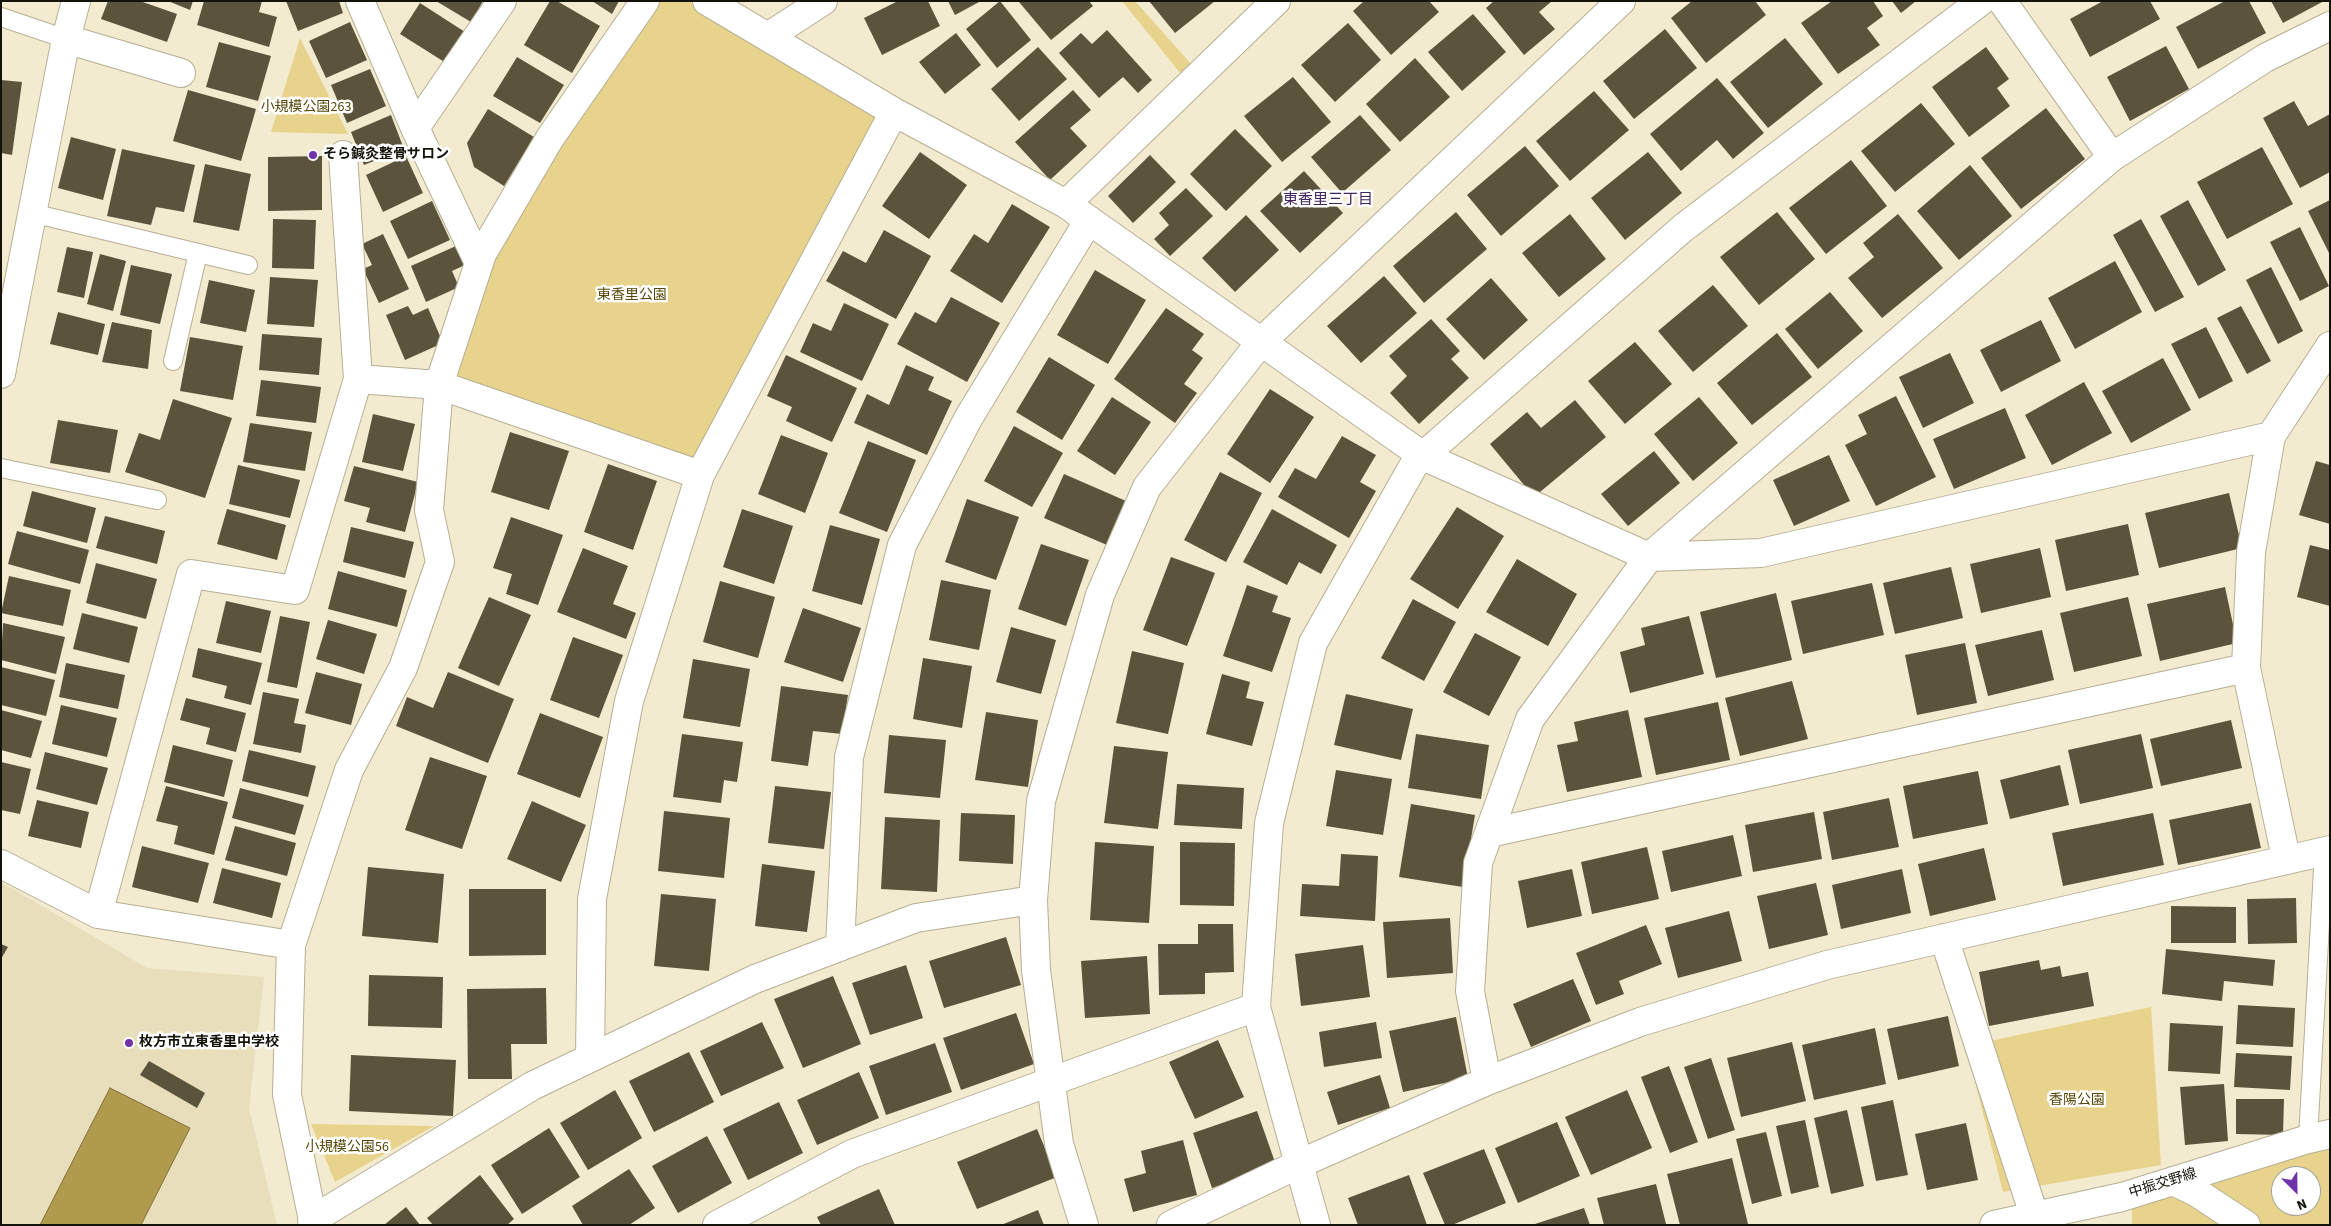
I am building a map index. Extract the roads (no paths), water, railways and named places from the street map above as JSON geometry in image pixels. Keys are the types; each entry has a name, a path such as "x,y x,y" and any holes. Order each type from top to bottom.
{"street":[{"path":"1,374 7,314 32,214 66,39 76,1"},
{"path":"360,1 415,128 479,263"},
{"path":"415,128 502,1"},
{"path":"645,1 550,138 482,254 439,386 428,510 440,562 403,668 349,770 291,945 287,1095 313,1222 532,1086 755,979 916,918 1034,900"},
{"path":"707,1 769,36 894,112 1066,204 1260,343 1423,456 1650,557 1761,553 2270,436"},
{"path":"769,36 823,1"},
{"path":"1066,204 1276,1"},
{"path":"1084,1225 1059,1144 1036,970 1034,900 1041,801 1100,595 1148,487 1260,343 1621,1"},
{"path":"1316,1225 1256,1007 1269,824 1313,643 1415,463 1683,228 1981,1"},
{"path":"2002,1 2112,157"},
{"path":"1487,1082 1470,991 1478,863 1530,719 1650,557 2112,157 2265,58 2330,26"},
{"path":"66,39 181,73"},
{"path":"590,1058 592,899 629,701 700,475 894,112"},
{"path":"98,914 191,574 295,590 358,379 343,155"},
{"path":"840,947 850,756 902,545 969,417 1089,220"},
{"path":"2286,858 2246,668 2251,552 2270,436 2330,346"},
{"path":"358,379 439,386 700,475"},
{"path":"1489,833 2246,668"},
{"path":"1171,1225 1299,1164 1487,1082 1640,1022 1827,965 2327,850"},
{"path":"1,864 98,914 291,945"},
{"path":"1944,938 2035,1218"},
{"path":"717,1225 852,1154 1256,1007"},
{"name":"中振交野線","path":"1994,1225 2035,1218 2122,1197 2319,1136"},
{"path":"2173,1181 2196,1192 2246,1225"}],"lane":[{"path":"1,17 66,39"},
{"path":"32,214 248,265"},
{"path":"173,361 198,253"},
{"path":"1,468 157,500"},
{"path":"2319,1136 2327,850"}],"place":[{"name":"そら鍼灸整骨サロン","path":"313,155"},
{"name":"枚方市立東香里中学校","path":"129,1043"}],"district":[{"name":"東香里三丁目","path":"1328,201"}],"park label":[{"name":"小規模公園263","path":"306,108"},
{"name":"東香里公園","path":"632,296"},
{"name":"香陽公園","path":"2077,1101"},
{"name":"小規模公園56","path":"347,1148"}]}
